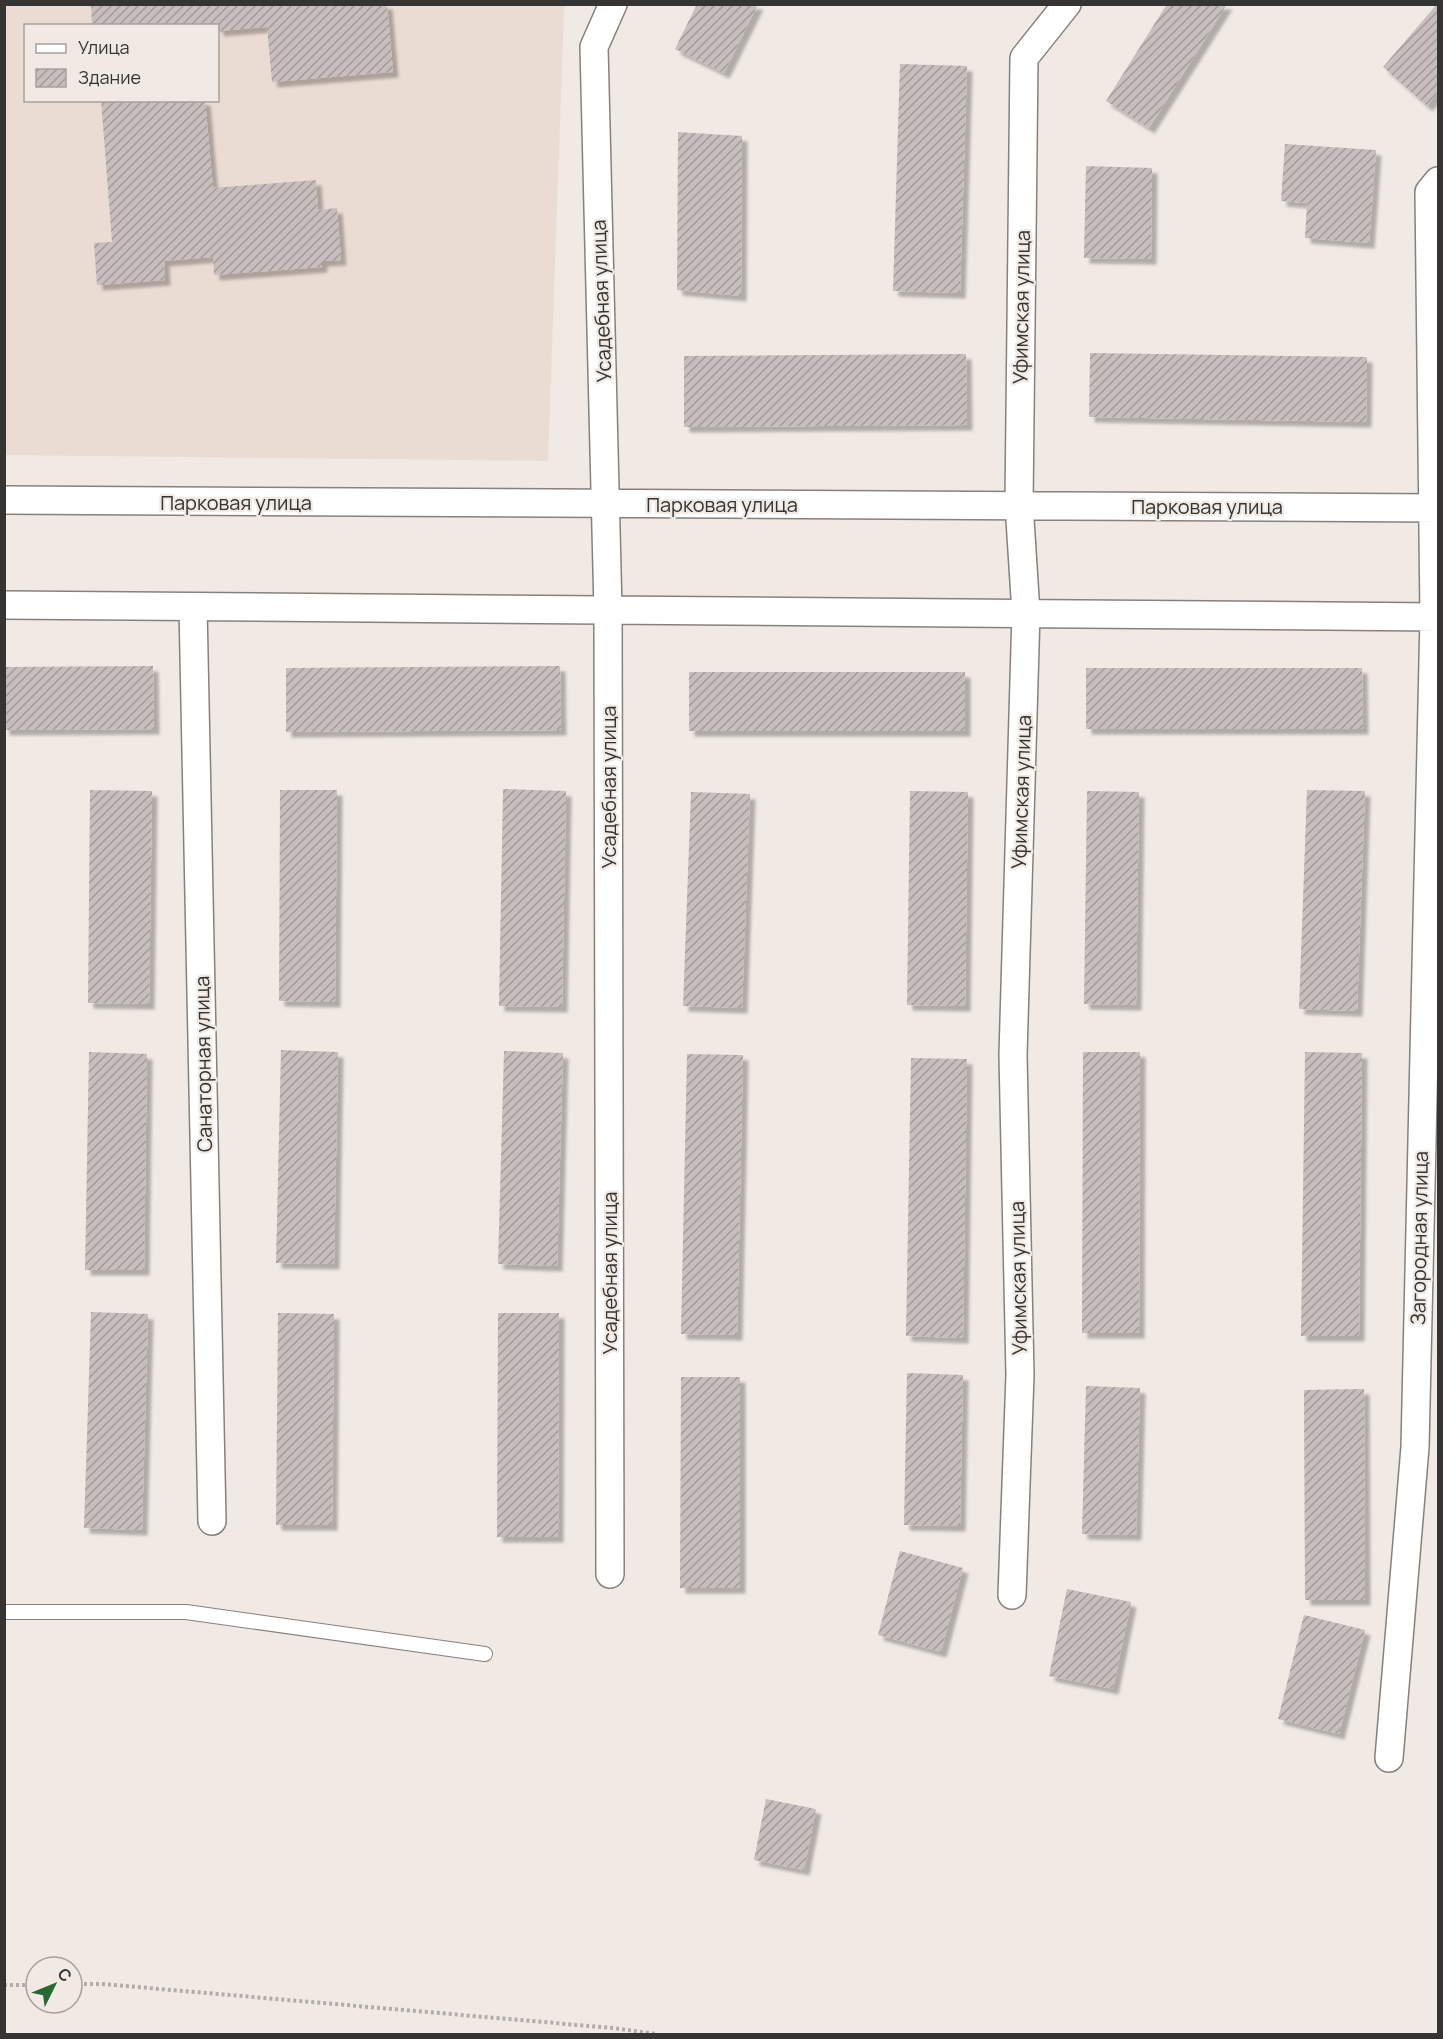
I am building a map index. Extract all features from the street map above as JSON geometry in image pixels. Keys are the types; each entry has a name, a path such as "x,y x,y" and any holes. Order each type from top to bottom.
{"street":[{"name":"Усадебная улица","path":"610,1574 608,610 594,47 613,4"},
{"name":"Уфимская улица","path":"1012,1595 1020,1375 1013,1055 1026,613 1018,504 1024,58 1067,4"},
{"name":"Загородная улица","path":"1389,1758 1427,1447 1436,617 1429,192 1438,181"},
{"name":"Парковая улица","path":"4,500 1436,508"},
{"path":"4,605 1436,617"},
{"name":"Санаторная улица","path":"193,607 212,1521"}],"lane":[{"path":"4,1612 186,1612 485,1654"}],"path":[{"path":"4,1985 24,1984"},
{"path":"84,1984 613,2028 656,2034"}],"shaded area":[{"path":"5,5 566,5 564,9 548,461 5,455"}],"building":[{"path":"91,4 387,4 393,72 272,82 267,27 219,31 219,24 92,24"},
{"path":"697,4 758,4 724,73 675,49"},
{"path":"1167,4 1227,4 1149,128 1106,101"},
{"path":"1437,4 1438,92 1427,106 1383,67"},
{"path":"900,64 967,66 960,293 893,291"},
{"path":"101,102 205,102 213,188 316,180 318,210 337,208 341,260 322,261 322,267 214,275 213,257 164,261 165,280 97,285 94,243 112,242"},
{"path":"678,132 742,136 741,296 677,290"},
{"path":"1285,144 1376,150 1369,243 1305,238 1307,203 1281,201"},
{"path":"1086,166 1152,168 1151,259 1084,258"},
{"path":"1090,353 1367,357 1366,422 1089,417"},
{"path":"966,354 967,425 684,427 684,356"},
{"path":"153,666 154,729 4,730 4,667"},
{"path":"560,666 561,730 286,732 286,668"},
{"path":"1086,668 1362,668 1363,729 1086,729"},
{"path":"689,672 965,672 965,731 689,731"},
{"path":"503,789 566,791 562,1007 499,1006"},
{"path":"90,790 152,791 149,1004 88,1003"},
{"path":"280,790 337,790 335,1002 279,1001"},
{"path":"1307,790 1365,791 1357,1011 1299,1009"},
{"path":"910,791 968,792 965,1006 907,1005"},
{"path":"1087,791 1139,792 1136,1005 1084,1004"},
{"path":"691,792 750,794 742,1008 683,1006"},
{"path":"281,1050 338,1052 334,1264 276,1263"},
{"path":"504,1051 563,1053 557,1266 498,1264"},
{"path":"89,1052 147,1054 144,1270 85,1270"},
{"path":"1083,1052 1140,1052 1139,1333 1082,1333"},
{"path":"1305,1052 1362,1053 1359,1336 1301,1336"},
{"path":"687,1054 743,1055 737,1335 681,1334"},
{"path":"911,1058 967,1059 963,1338 906,1336"},
{"path":"91,1312 148,1314 142,1530 84,1528"},
{"path":"278,1313 334,1314 332,1525 276,1525"},
{"path":"498,1313 559,1313 558,1537 497,1537"},
{"path":"907,1373 963,1375 960,1526 904,1525"},
{"path":"681,1377 740,1377 740,1588 680,1588"},
{"path":"1086,1386 1140,1388 1136,1535 1082,1534"},
{"path":"1364,1389 1365,1600 1305,1600 1304,1390"},
{"path":"900,1551 963,1568 941,1652 878,1635"},
{"path":"1067,1589 1131,1602 1113,1689 1049,1676"},
{"path":"1304,1615 1365,1630 1339,1734 1278,1719"},
{"path":"766,1799 816,1809 804,1870 754,1860"}]}
